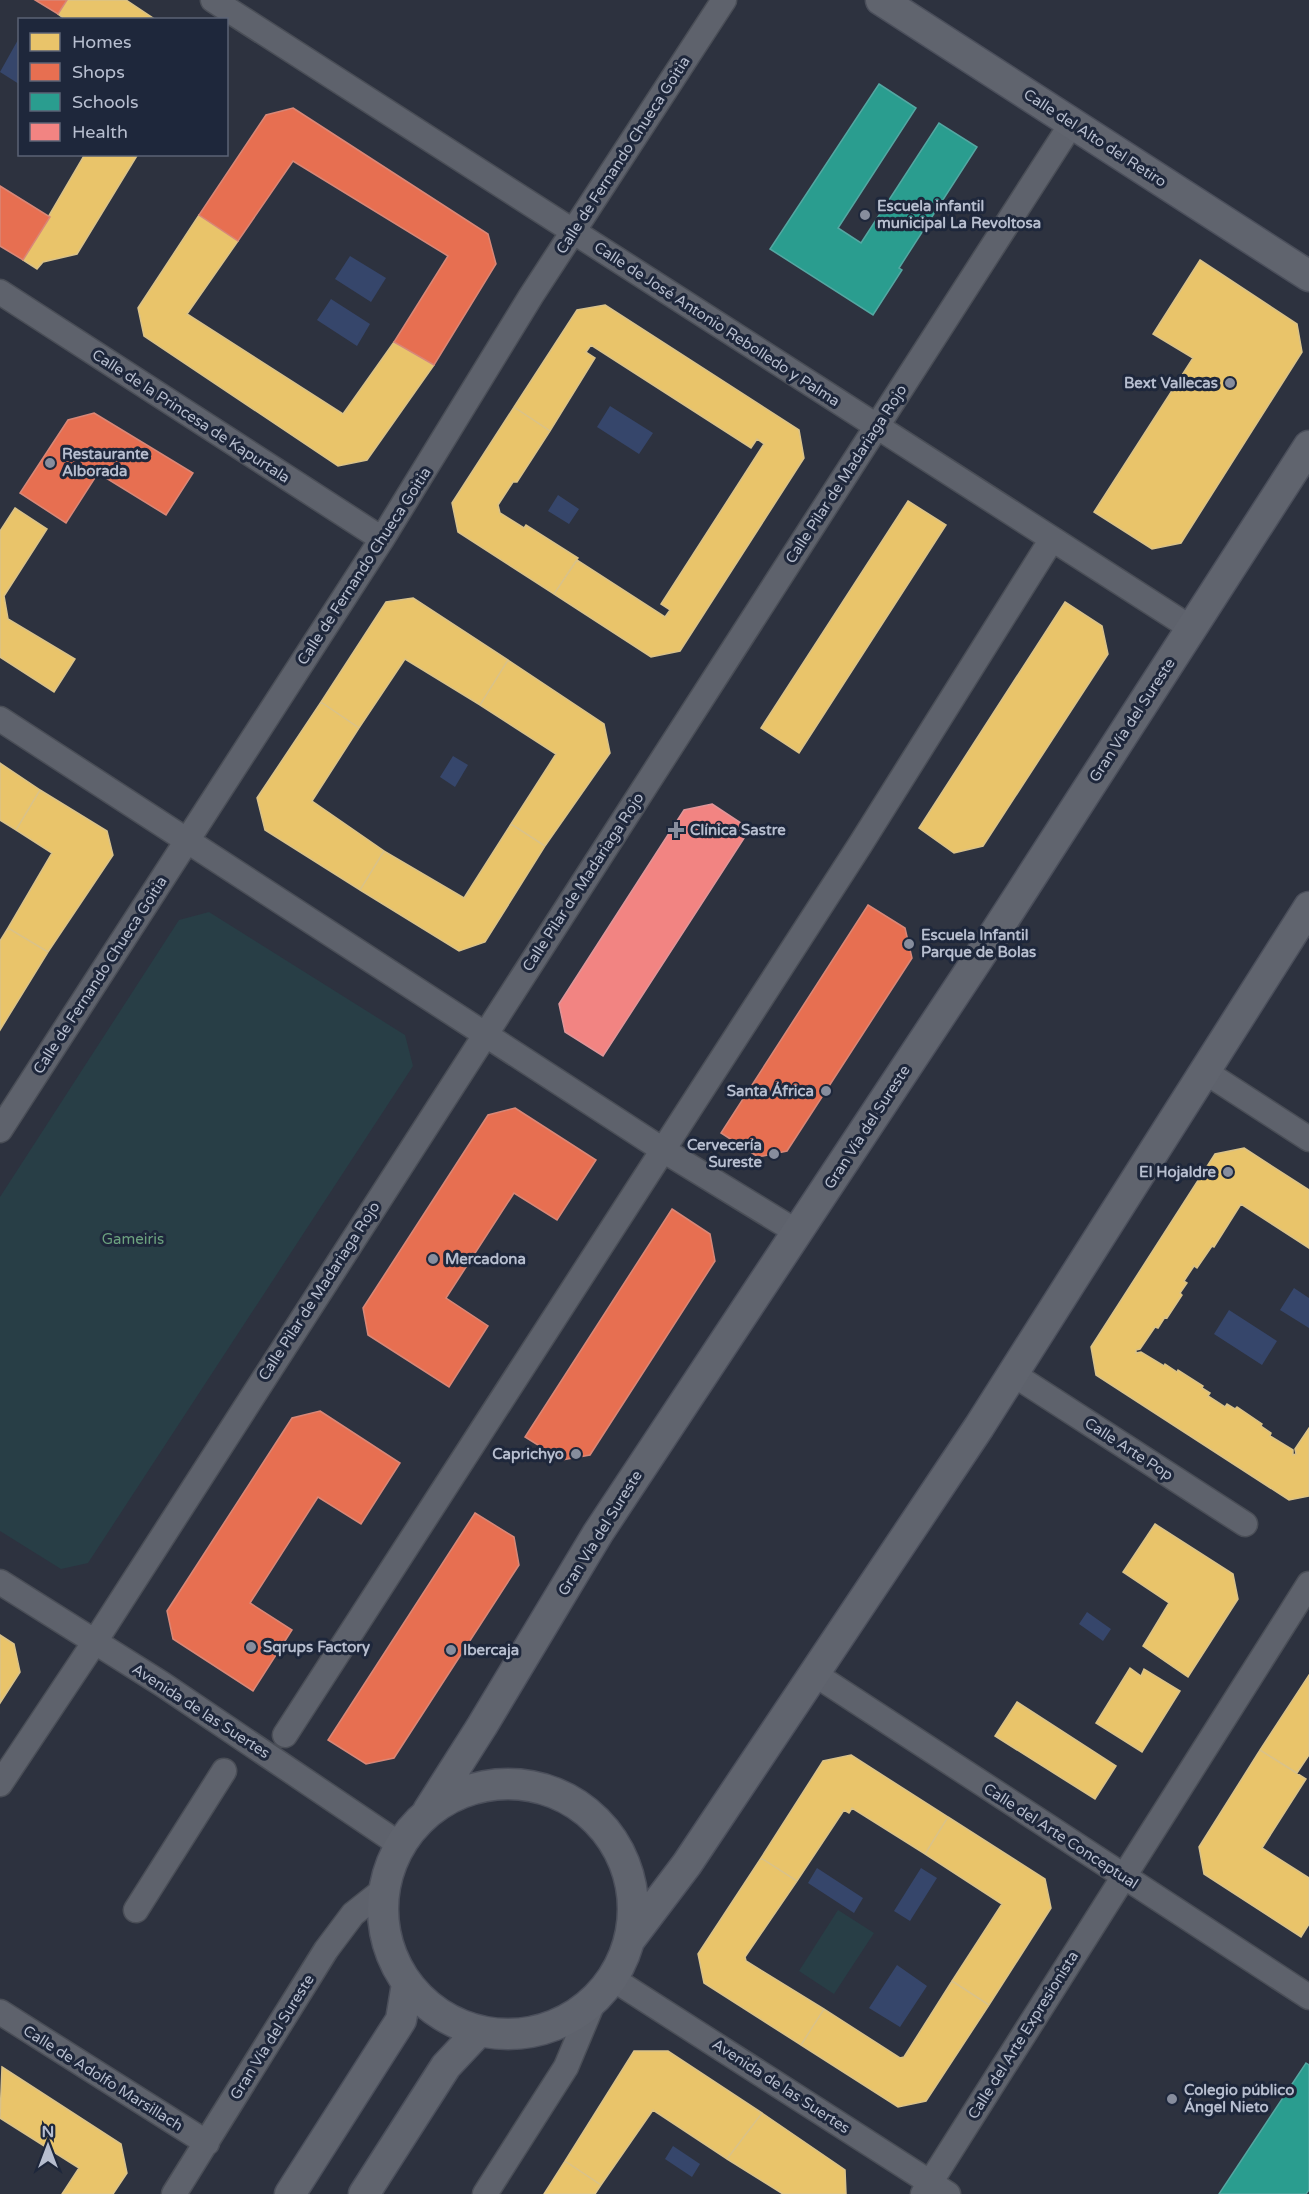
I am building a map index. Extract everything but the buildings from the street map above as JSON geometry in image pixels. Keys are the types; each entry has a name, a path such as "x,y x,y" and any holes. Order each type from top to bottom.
{"main road":[{"name":"Calle del Alto del Retiro","path":"881,0 1309,275"},
{"name":"Gran Vía del Sureste","path":"428,1811 598,1533 995,933 1309,446"},
{"path":"631,1938 634,1894 621,1851 594,1815 556,1791 512,1783 468,1789 428,1811 399,1844 382,1891 385,1940 407,1984 439,2014 479,2031 530,2033 577,2015 604,1989 631,1938 687,1864 1013,1374 1309,907"},
{"path":"290,2194 401,2020 407,1984"},
{"path":"364,2194 446,2066 479,2031"}],"street":[{"name":"Calle de José Antonio Rebolledo y Palma","path":"213,0 1191,628"},
{"name":"Calle de Fernando Chueca Goitia","path":"0,1130 382,539 573,231 724,0"},
{"name":"Calle Pilar de Madariaga Rojo","path":"0,1784 94,1643 1072,123"},
{"name":"Calle de la Princesa de Kapurtala","path":"0,292 382,539"},
{"path":"285,1735 663,1150 1052,540"},
{"path":"0,719 663,1150 797,1232"},
{"path":"1204,1071 1309,1139"},
{"name":"Calle Arte Pop","path":"1013,1374 1245,1524"},
{"name":"Avenida de las Suertes","path":"0,1582 162,1684 399,1844"},
{"name":"Calle del Arte Expresionista","path":"934,2190 1123,1876 1309,1584"},
{"name":"Calle del Arte Conceptual","path":"813,1673 1309,1997"},
{"path":"136,1910 224,1771"},
{"name":"Gran Vía del Sureste","path":"174,2194 326,1950 353,1914 382,1891"},
{"path":"486,2194 566,2067 604,1989"},
{"name":"Avenida de las Suertes","path":"604,1989 934,2190"},
{"name":"Calle de Adolfo Marsillach","path":"0,2013 207,2143"}],"green space":[{"name":"Gameiris","path":"209,912 405,1035 413,1066 88,1563 61,1569 0,1531 0,1197 179,920"},
{"path":"838,1910 874,1933 834,1994 799,1971"}],"water":[{"path":"18,40 18,83 0,72"},
{"path":"350,256 386,278 371,302 335,279"},
{"path":"331,299 370,324 357,346 317,320"},
{"path":"610,406 653,433 639,454 597,427"},
{"path":"558,495 579,509 569,524 548,511"},
{"path":"453,756 468,765 455,787 440,777"},
{"path":"1294,1288 1309,1298 1309,1328 1280,1310"},
{"path":"1229,1310 1277,1341 1262,1365 1214,1334"},
{"path":"1087,1612 1111,1629 1103,1641 1079,1624"},
{"path":"817,1868 863,1898 854,1913 808,1883"},
{"path":"921,1868 937,1878 910,1921 894,1911"},
{"path":"897,1965 927,1986 900,2027 869,2008"},
{"path":"673,2146 700,2164 692,2177 665,2159"}],"place":[{"name":"Escuela infantil municipal La Revoltosa","path":"865,215"},
{"name":"Bext Vallecas","path":"1230,383"},
{"name":"Restaurante Alborada","path":"50,463"},
{"name":"Clínica Sastre","path":"676,830"},
{"name":"Escuela Infantil Parque de Bolas","path":"909,944"},
{"name":"Santa África","path":"826,1091"},
{"name":"Cervecería Sureste","path":"774,1154"},
{"name":"El Hojaldre","path":"1228,1172"},
{"name":"Mercadona","path":"433,1259"},
{"name":"Caprichyo","path":"576,1454"},
{"name":"Sqrups Factory","path":"251,1647"},
{"name":"Ibercaja","path":"451,1650"},
{"name":"Colegio público Ángel Nieto","path":"1172,2099"}]}
